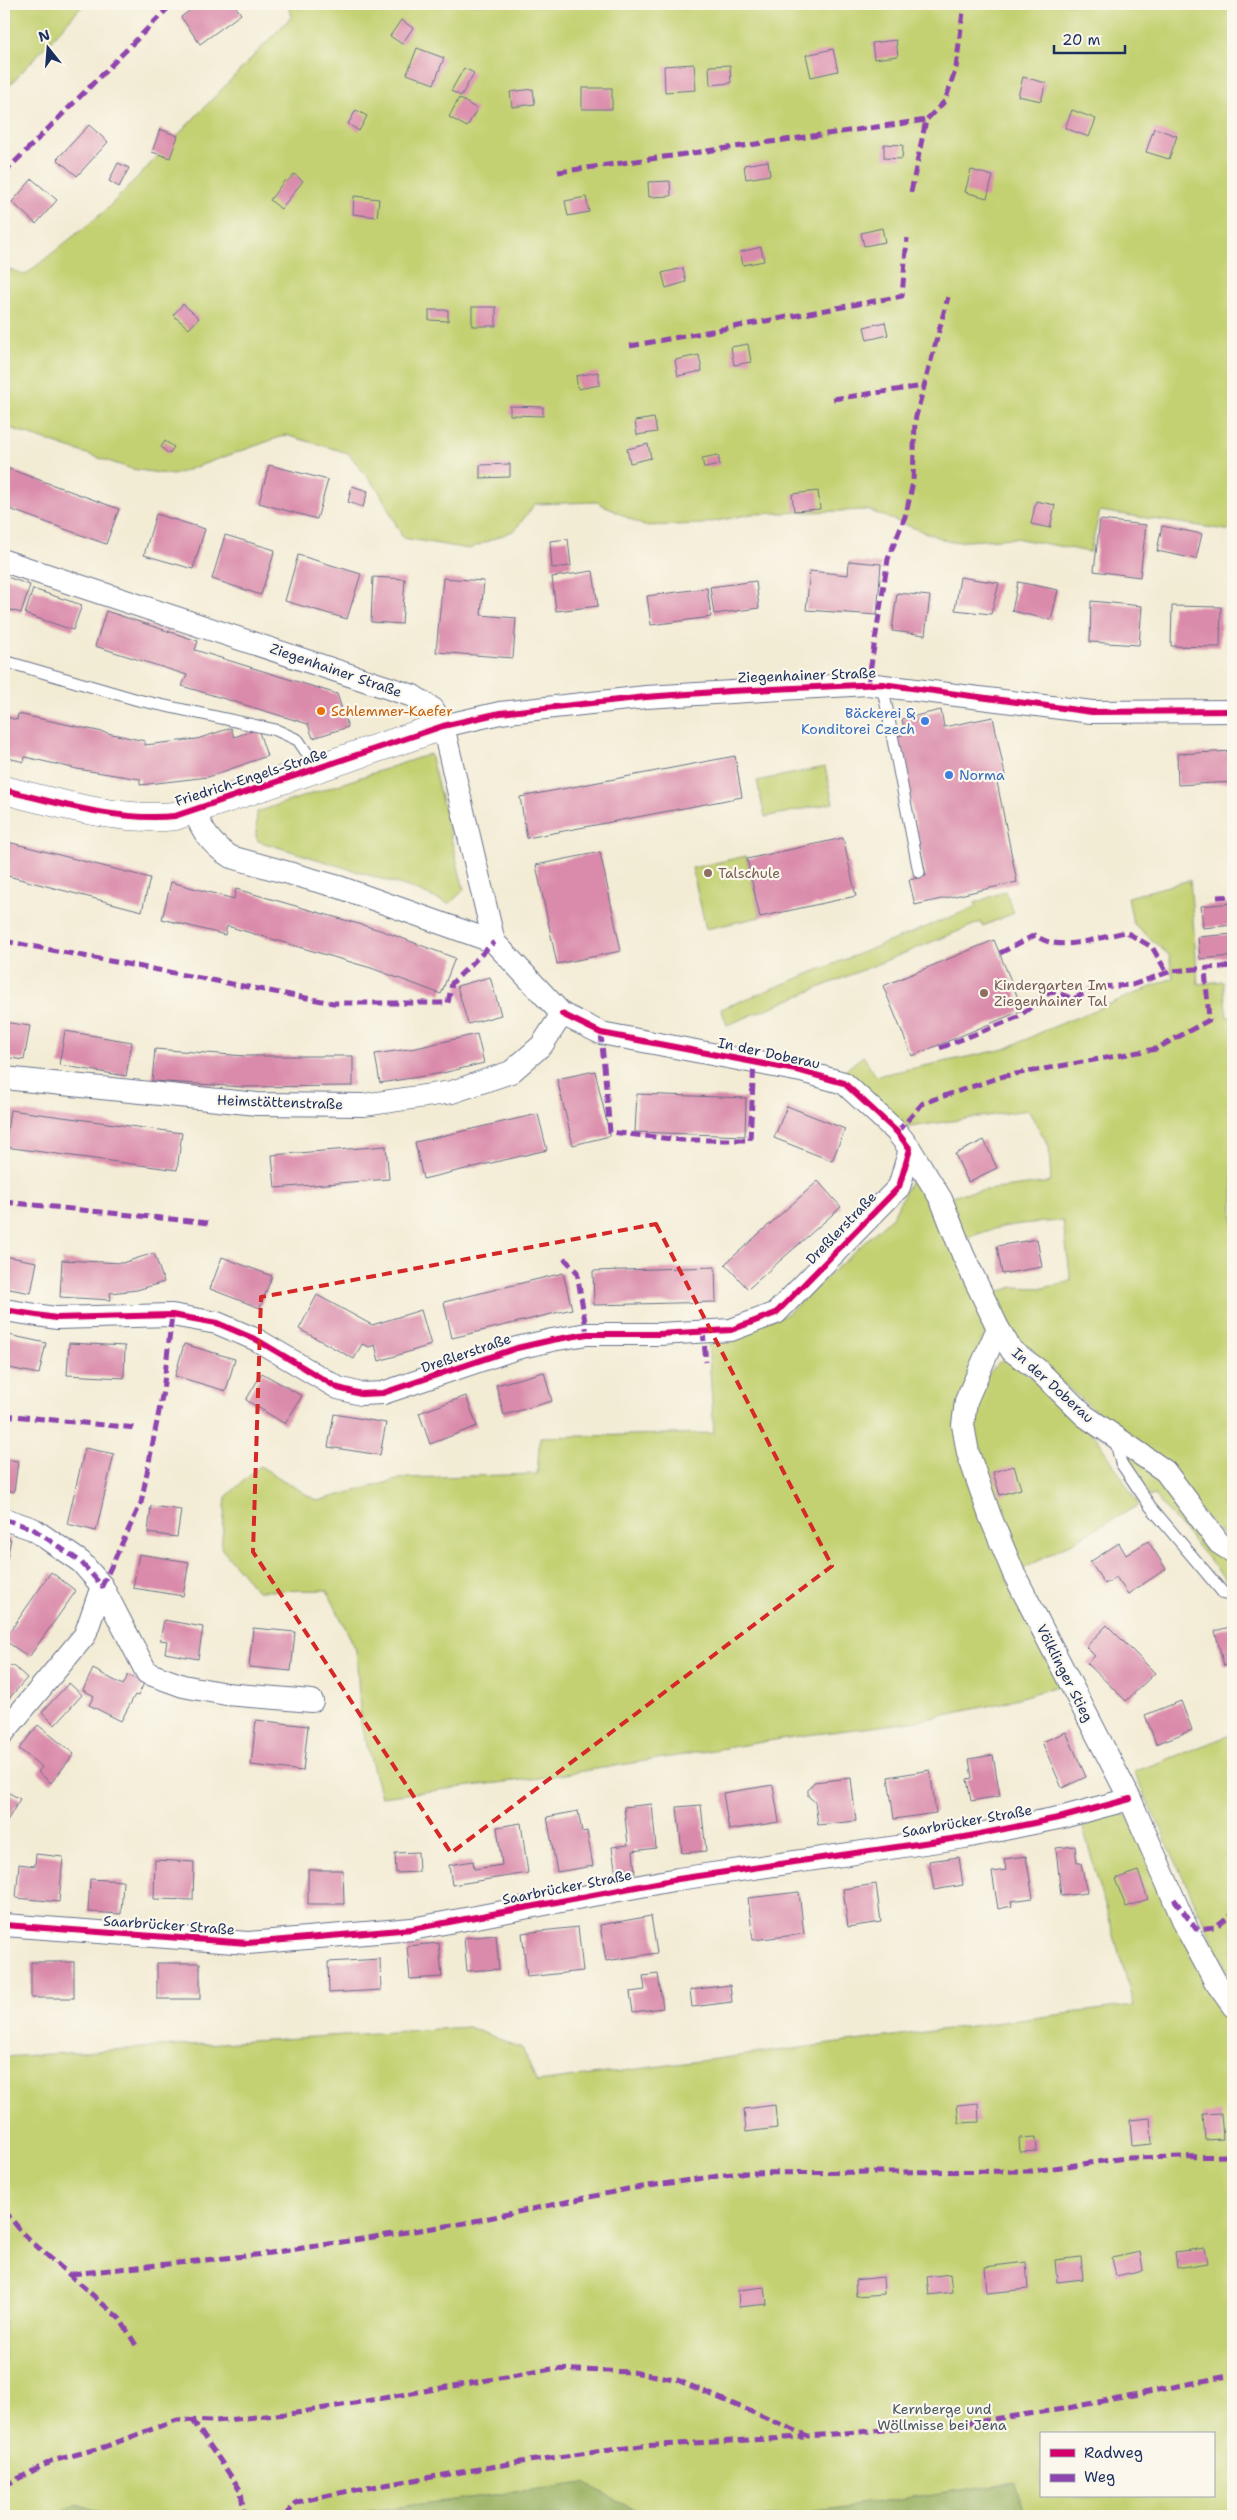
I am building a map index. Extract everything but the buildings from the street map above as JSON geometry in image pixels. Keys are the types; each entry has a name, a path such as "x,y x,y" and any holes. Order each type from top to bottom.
{"street":[{"name":"Ziegenhainer Straße","path":"4,561 413,696 433,710 443,726 500,713 654,696 730,690 882,684 1092,712 1233,711"},
{"name":"Friedrich-Engels-Straße","path":"4,790 121,815 159,818 194,810 443,726"},
{"path":"443,726 494,942"},
{"name":"Friedrich-Engels-Straße","path":"194,810 202,831 216,848 231,857 339,887 494,942 562,1014"},
{"name":"Heimstättenstraße","path":"4,1078 257,1104 364,1105 452,1092 511,1072 542,1045 562,1014"},
{"name":"In der Doberau","path":"562,1014 601,1033 801,1071 844,1083 897,1132 910,1149 941,1199 963,1255 998,1328 1012,1351 1038,1370 1085,1416 1166,1471 1218,1543 1233,1552"},
{"name":"Dreßlerstraße","path":"4,1310 56,1318 172,1315 217,1323 257,1340 338,1388 361,1394 383,1393 517,1348 552,1340 587,1334 659,1334 731,1330 776,1313 899,1187 910,1149"},
{"name":"Völklinger Stieg","path":"998,1328 966,1401 963,1424 968,1453 990,1516 1014,1574 1130,1800 1188,1931 1215,1981 1233,2006"},
{"path":"4,1519 33,1529 81,1562 102,1586 147,1673 183,1686 218,1692 312,1702"},
{"path":"4,1732 85,1634 102,1586"},
{"name":"Saarbrücker Straße","path":"4,1925 248,1943 412,1929 678,1879 966,1837 1064,1817 1130,1800"}],"lane":[{"path":"4,661 138,700 276,730 298,740 318,769"},
{"path":"882,684 919,872"},
{"path":"1114,1437 1121,1462 1150,1506 1224,1594"}],"highlighted area":[{"path":"656,1224 832,1566 451,1853 253,1552 261,1297"}],"green space":[{"path":"4,4 84,4 10,85 4,87"},
{"path":"287,4 1233,4 1233,531 1100,511 1090,552 1015,538 950,542 868,510 751,514 702,524 644,526 597,502 535,504 515,530 469,549 403,538 379,491 348,453 286,435 173,475 132,469 4,426 4,267 25,275 105,211 292,16"},
{"path":"430,754 464,890 449,904 411,888 258,841 256,836 257,812"},
{"path":"825,767 833,803 765,817 757,781"},
{"path":"746,856 760,917 706,929 692,868"},
{"path":"1190,880 1198,984 1223,981 1227,1017 1233,1017 1233,1546 1139,1447 1019,1347 990,1294 1014,1287 1043,1288 1071,1281 1063,1221 1000,1227 964,1240 947,1197 963,1193 1051,1182 1049,1146 1028,1110 903,1128 890,1111 876,1098 841,1077 848,1068 863,1056 876,1076 1005,1049 1046,1030 1173,978 1169,955 1133,923 1128,897"},
{"path":"1005,891 1014,913 983,926 981,922 727,1025 721,1009 976,907 975,903"},
{"path":"918,1177 925,1183 988,1327 960,1400 1007,1579 1024,1618 1032,1620 1061,1685 1002,1703 912,1722 799,1736 547,1777 381,1797 361,1724 356,1650 327,1590 257,1591 221,1548 226,1497 260,1466 317,1501 404,1478 537,1474 540,1437 714,1433 708,1339 787,1314 893,1216 912,1178"},
{"path":"1006,1355 1097,1438 1139,1505 1020,1571 974,1451 973,1403 985,1377"},
{"path":"1123,1452 1145,1462 1233,1562 1233,1583 1226,1580 1154,1495 1150,1497 1130,1468"},
{"path":"1233,1734 1233,1984 1134,1772"},
{"name":"Kernberge und Wöllmisse bei Jena","path":"1119,1813 1129,1817 1210,1990 1233,2025 1233,2516 4,2516 4,2057 468,2027 522,2048 537,2082 1134,2005 1080,1818"},
{"path":"1015,2482 1025,2516 783,2516"},
{"path":"585,2483 645,2516 329,2516"},
{"path":"77,2504 112,2516 53,2516"}],"marked path":[{"path":"4,173 172,4"},
{"path":"911,192 926,120 945,101 956,68 964,4"},
{"path":"558,172 926,120"},
{"path":"630,346 902,296 907,238"},
{"path":"868,684 888,559 906,514 913,482 915,420 948,297"},
{"path":"833,399 924,386"},
{"path":"1217,897 1233,896"},
{"path":"1000,953 1035,935 1045,941 1067,944 1126,932 1152,947 1167,973"},
{"path":"4,941 333,1003 448,1003 452,983 494,942"},
{"path":"940,1048 1018,1017 1049,993 1056,992 1073,999 1097,987 1132,985 1172,971 1233,966"},
{"path":"897,1132 923,1103 1004,1076 1156,1049 1209,1020 1205,969"},
{"path":"601,1033 610,1132 681,1140 750,1140 754,1062"},
{"path":"4,1202 209,1223"},
{"path":"564,1258 577,1272 587,1334"},
{"path":"4,1519 33,1529 81,1562 102,1586 141,1503 163,1391 172,1315"},
{"path":"703,1331 706,1362"},
{"path":"4,1415 135,1428"},
{"path":"1174,1899 1196,1929 1215,1927 1233,1913"},
{"path":"71,2274 264,2254 465,2223 628,2189 739,2173 1032,2171 1125,2158 1233,2156"},
{"path":"4,2210 25,2236 120,2319 137,2347"},
{"path":"4,2486 52,2461 104,2447 177,2420 216,2421 296,2413 552,2369 632,2372 675,2379 808,2436 959,2424 1063,2409 1233,2375"},
{"path":"192,2419 241,2491 244,2516"},
{"path":"285,2516 297,2502 349,2491 521,2462 641,2446 804,2437"}],"cycle path":[{"path":"4,790 67,806 111,814 154,817 175,816 443,726 500,713 646,697 730,691 882,684 1092,712 1233,711"},
{"path":"4,1310 56,1318 172,1315 217,1323 257,1340 338,1388 361,1394 383,1393 517,1348 552,1340 587,1334 659,1334 731,1330 776,1313 899,1187 910,1149 897,1132 844,1083 801,1071 601,1033 562,1014"},
{"path":"4,1925 248,1943 412,1929 678,1879 965,1837 1063,1817 1130,1799"}],"place":[{"name":"Schlemmer-Kaefer","path":"321,711"},
{"name":"Bäckerei & Konditorei Czech","path":"925,721"},
{"name":"Norma","path":"949,775"},
{"name":"Talschule","path":"708,873"},
{"name":"Kindergarten Im Ziegenhainer Tal","path":"984,993"}]}
